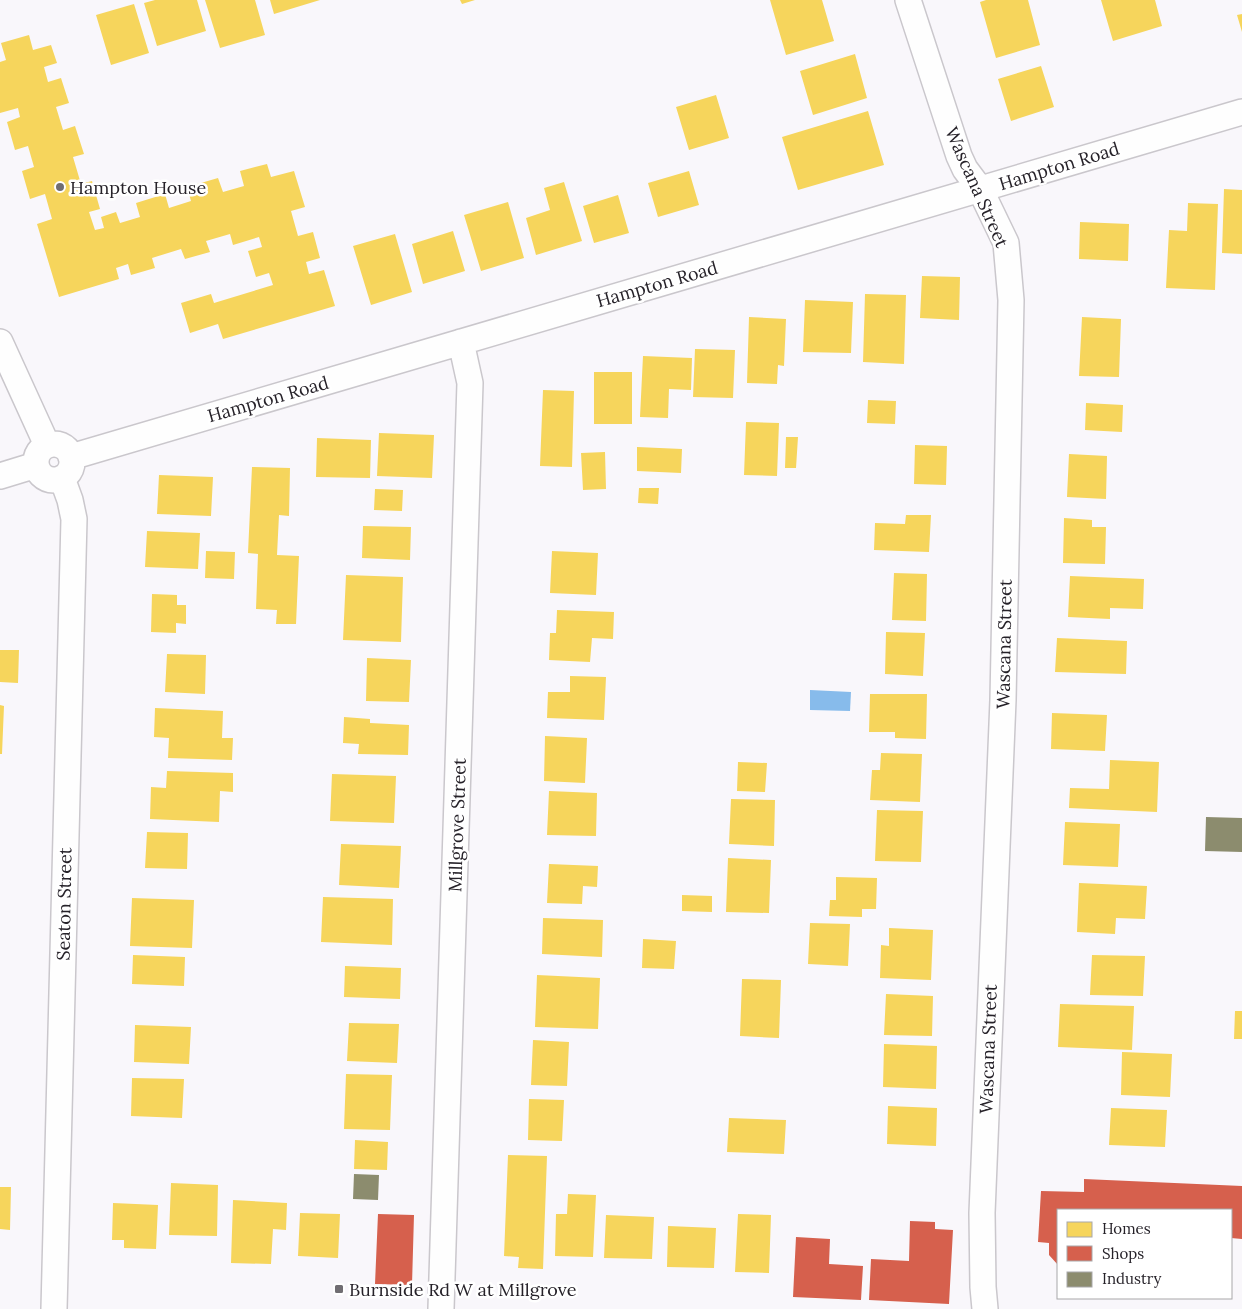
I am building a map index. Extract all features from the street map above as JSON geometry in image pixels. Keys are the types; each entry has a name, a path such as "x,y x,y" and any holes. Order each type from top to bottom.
{"street":[{"name":"Wascana Street","path":"908,0 959,156 965,169 980,190 1006,243 1011,300 1003,700 982,1213 985,1309"},
{"name":"Hampton Road","path":"68,478 460,342 1242,112"},
{"path":"0,342 41,455"},
{"name":"Millgrove Street","path":"441,1309 470,383 460,342"},
{"path":"0,476 58,444 64,446 68,478"},
{"name":"Seaton Street","path":"54,1309 74,519 68,478"}],"water":[{"path":"810,690 851,692 850,711 810,710"}],"building: Homes":[{"path":"155,0 197,0 206,31 157,46 144,3"},
{"path":"205,0 255,0 265,35 220,48"},
{"path":"270,0 320,0 274,14"},
{"path":"460,0 475,0 462,4"},
{"path":"770,0 822,0 834,41 786,55"},
{"path":"986,0 1028,0 1040,45 996,58 980,2"},
{"path":"1101,0 1155,0 1162,26 1113,41"},
{"path":"134,4 149,53 111,65 96,15"},
{"path":"1242,14 1242,32 1237,15"},
{"name":"Hampton House","path":"29,35 33,50 51,45 57,63 44,67 48,82 61,78 69,103 56,107 63,130 75,126 84,154 73,157 81,184 92,181 100,209 89,212 95,230 104,228 101,217 116,212 120,223 140,217 136,203 165,194 169,208 191,201 187,187 218,178 223,192 244,186 240,171 267,164 271,177 294,171 305,207 291,211 298,236 313,232 320,258 306,262 309,274 324,270 335,306 223,339 218,324 190,333 181,303 211,294 214,303 273,285 269,273 256,277 248,251 262,247 259,237 233,245 230,234 206,241 210,252 185,259 181,249 152,258 155,268 131,275 128,264 116,268 119,279 59,297 37,224 52,219 45,194 30,199 22,171 34,167 28,146 15,150 7,122 20,117 18,108 0,113 0,62 6,60 1,43"},
{"path":"855,54 867,98 813,115 800,71"},
{"path":"1041,66 1054,107 1011,121 998,79"},
{"path":"716,95 729,138 689,150 676,107"},
{"path":"868,111 884,165 798,190 782,137"},
{"path":"689,171 699,205 658,217 648,183"},
{"path":"564,182 582,241 536,255 526,218 550,210 544,188"},
{"path":"1224,189 1242,190 1242,254 1222,253"},
{"path":"618,195 629,233 594,243 583,206"},
{"path":"508,202 524,258 481,271 464,215"},
{"path":"1188,203 1218,204 1215,290 1166,288 1169,230 1187,231"},
{"path":"1080,222 1129,224 1128,261 1079,259"},
{"path":"453,231 465,271 423,284 412,244"},
{"path":"395,234 412,292 371,305 353,246"},
{"path":"922,276 960,277 959,320 920,318"},
{"path":"865,294 906,295 904,364 863,362"},
{"path":"805,300 853,302 851,353 803,352"},
{"path":"749,317 786,319 784,366 778,365 777,384 747,383"},
{"path":"1082,317 1121,319 1119,377 1079,376"},
{"path":"695,349 735,350 733,398 693,397"},
{"path":"643,356 692,358 691,390 669,389 668,418 640,417"},
{"path":"594,372 632,372 632,424 594,424"},
{"path":"543,390 574,391 572,467 540,466"},
{"path":"868,400 896,401 895,424 867,423"},
{"path":"1086,403 1123,405 1122,432 1085,430"},
{"path":"746,422 779,423 777,476 744,475"},
{"path":"379,433 434,435 432,478 377,476"},
{"path":"786,437 798,437 796,468 785,468"},
{"path":"317,438 371,440 370,478 316,477"},
{"path":"915,445 947,446 946,485 914,484"},
{"path":"637,447 682,449 681,473 637,471"},
{"path":"605,452 606,489 583,490 581,453"},
{"path":"1069,454 1107,456 1106,499 1067,497"},
{"path":"252,467 290,468 289,516 279,515 277,555 299,556 296,624 276,624 277,610 256,609 258,554 248,553"},
{"path":"159,475 213,477 211,516 157,514"},
{"path":"639,488 659,488 658,504 638,503"},
{"path":"375,489 403,490 402,511 374,510"},
{"path":"906,515 931,515 929,552 874,550 875,523 905,524"},
{"path":"1064,518 1092,520 1092,527 1106,527 1105,564 1063,563"},
{"path":"363,526 411,527 410,560 362,558"},
{"path":"147,531 200,533 198,569 145,567"},
{"path":"206,551 235,552 234,579 205,578"},
{"path":"552,551 598,553 596,595 550,593"},
{"path":"894,573 927,574 926,621 892,620"},
{"path":"346,575 403,577 401,642 343,640"},
{"path":"1070,576 1144,579 1143,609 1110,608 1110,619 1068,617"},
{"path":"152,594 177,595 177,605 186,605 186,624 176,623 176,633 151,632"},
{"path":"557,610 614,612 613,639 592,638 590,662 549,660 550,633 556,633"},
{"path":"886,632 925,633 923,676 885,674"},
{"path":"1057,638 1127,641 1126,674 1055,672"},
{"path":"0,650 19,650 18,683 0,682"},
{"path":"167,654 206,655 205,694 165,692"},
{"path":"367,658 411,660 409,702 366,701"},
{"path":"570,676 606,677 604,720 547,718 548,692 570,692"},
{"path":"870,694 927,694 926,739 895,738 895,732 869,732"},
{"path":"0,705 4,706 2,754 0,754"},
{"path":"155,708 223,711 222,738 233,738 232,760 168,758 169,738 154,737"},
{"path":"1052,713 1107,715 1105,751 1051,749"},
{"path":"344,717 370,719 370,723 409,725 408,755 358,754 359,744 343,743"},
{"path":"545,736 587,738 585,783 544,781"},
{"path":"881,753 922,754 920,802 870,800 872,770 880,770"},
{"path":"1110,760 1159,762 1157,812 1069,808 1070,788 1109,789"},
{"path":"738,762 767,763 765,792 737,791"},
{"path":"167,771 233,773 233,792 220,791 219,822 150,819 151,787 166,788"},
{"path":"332,774 396,776 394,823 330,821"},
{"path":"549,791 597,793 596,836 547,835"},
{"path":"731,799 775,800 774,846 729,844"},
{"path":"877,810 923,811 921,862 875,861"},
{"path":"1065,822 1120,824 1118,867 1063,865"},
{"path":"147,832 188,833 187,869 145,868"},
{"path":"341,844 401,846 399,888 339,885"},
{"path":"728,858 771,860 769,913 726,912"},
{"path":"549,864 598,866 597,887 583,886 582,904 547,903"},
{"path":"836,877 877,878 876,909 862,909 862,917 829,916 830,900 836,900"},
{"path":"1079,883 1147,886 1145,919 1116,918 1115,934 1077,932"},
{"path":"682,895 712,896 712,912 682,911"},
{"path":"323,897 393,899 392,945 321,942"},
{"path":"132,898 194,900 192,948 130,946"},
{"path":"543,918 603,920 602,957 542,954"},
{"path":"810,923 850,924 848,966 808,964"},
{"path":"889,928 933,930 931,980 880,978 881,945 889,946"},
{"path":"643,939 676,941 674,969 642,968"},
{"path":"133,955 185,957 184,986 132,984"},
{"path":"1092,955 1145,956 1143,996 1090,995"},
{"path":"345,966 401,968 400,999 344,997"},
{"path":"537,975 600,978 598,1029 535,1027"},
{"path":"742,979 781,980 779,1038 740,1036"},
{"path":"886,994 933,996 932,1036 884,1035"},
{"path":"1060,1004 1134,1006 1132,1050 1058,1047"},
{"path":"1235,1011 1242,1011 1242,1039 1234,1039"},
{"path":"349,1023 399,1024 397,1063 347,1061"},
{"path":"135,1025 191,1027 189,1064 134,1062"},
{"path":"533,1040 569,1042 567,1086 531,1085"},
{"path":"884,1044 937,1046 936,1089 883,1087"},
{"path":"1122,1052 1172,1054 1170,1097 1121,1095"},
{"path":"346,1074 392,1075 390,1130 344,1129"},
{"path":"132,1078 184,1079 182,1118 131,1116"},
{"path":"529,1099 564,1100 562,1141 528,1140"},
{"path":"888,1106 937,1108 936,1146 887,1144"},
{"path":"1111,1108 1167,1110 1165,1147 1109,1145"},
{"path":"729,1118 786,1120 784,1154 727,1152"},
{"path":"355,1140 388,1142 387,1170 354,1169"},
{"path":"508,1155 547,1156 543,1269 518,1268 519,1257 504,1256"},
{"path":"171,1183 218,1185 217,1236 169,1235"},
{"path":"0,1187 11,1187 10,1230 0,1229"},
{"path":"568,1194 596,1195 593,1257 555,1256 556,1214 567,1214"},
{"path":"233,1200 287,1203 286,1230 273,1229 271,1264 231,1263"},
{"path":"113,1203 158,1205 156,1249 124,1248 124,1240 112,1240"},
{"path":"300,1213 340,1214 338,1258 298,1256"},
{"path":"738,1214 771,1215 769,1273 735,1272"},
{"path":"606,1215 654,1217 652,1259 604,1258"},
{"path":"668,1226 716,1228 714,1268 667,1267"}],"building: Shops":[{"path":"1084,1179 1242,1186 1242,1239 1232,1238 1232,1209 1057,1209 1057,1264 1049,1255 1049,1243 1038,1242 1041,1191 1084,1192"},
{"path":"378,1214 414,1215 412,1285 375,1284"},
{"path":"910,1221 935,1222 935,1229 953,1230 949,1304 869,1300 871,1259 909,1261"},
{"path":"796,1237 830,1239 829,1264 863,1266 861,1300 793,1297"}],"building: Industry":[{"path":"1206,817 1242,818 1242,852 1205,851"},
{"path":"354,1174 379,1175 378,1200 353,1199"}],"place":[{"name":"Hampton House","path":"60,187"},
{"name":"Burnside Rd W at Millgrove","path":"339,1289"}]}
